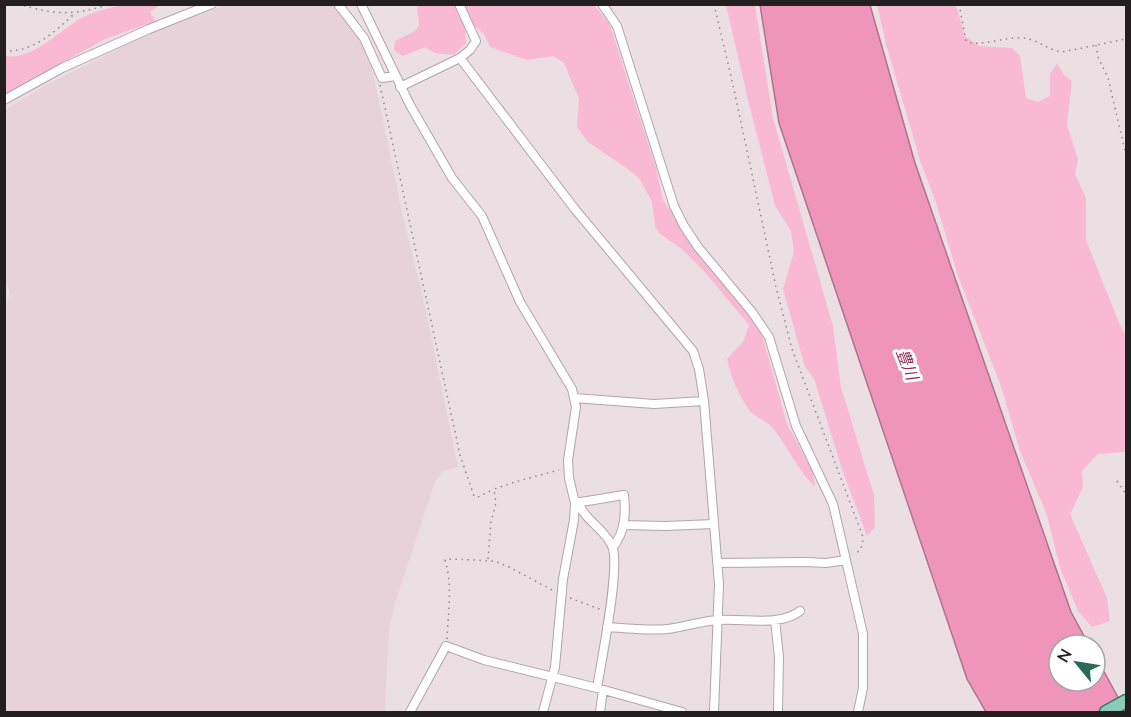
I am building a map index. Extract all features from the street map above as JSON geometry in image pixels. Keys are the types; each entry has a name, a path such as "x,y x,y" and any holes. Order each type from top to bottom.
{"main road":[{"path":"1106,712 1126,701"}],"street":[{"path":"4,100 62,68 212,4"},
{"path":"338,4 364,38 382,78 395,76"},
{"path":"361,4 400,87 452,178 482,216 520,302 572,389 576,408 569,468 577,503 588,520 613,547"},
{"path":"400,87 460,58 470,50 476,40 459,4"},
{"path":"602,4 617,26 674,206 698,247 752,312 769,337 796,426 834,504 863,634 863,688 858,712"},
{"path":"460,58 574,208 693,351 699,369 704,401 717,563 719,620 714,712"},
{"path":"574,398 645,403 704,401"},
{"path":"577,503 624,495 626,513 624,525 613,547 614,571 600,689 600,712"},
{"path":"543,712 552,678 561,594 577,503"},
{"path":"624,525 714,524"},
{"path":"717,563 806,562 826,564 846,560"},
{"path":"607,627 665,629 719,620 747,619 767,622 795,615 800,611"},
{"path":"775,620 779,657 778,712"},
{"path":"410,712 446,646 484,660 682,712"}],"path":[{"path":"18,4 44,12 73,14 110,4"},
{"path":"714,4 776,287 792,349 864,541 862,547 846,560"},
{"path":"958,4 966,41 971,43 1001,38 1023,38 1037,40 1053,51 1062,52 1126,39"},
{"path":"4,51 32,46 47,38 73,14"},
{"path":"1096,44 1098,57 1108,78 1126,155"},
{"path":"382,78 380,86 382,98 460,455 474,496 477,497 518,481 569,468"},
{"path":"1117,481 1126,494"},
{"path":"488,559 491,522 496,503 494,489"},
{"path":"446,646 450,588 445,560 488,559 509,567 544,588 609,613"}],"shaded area":[{"path":"124,4 160,5 150,12 155,21 103,40 5,95 5,56 26,54 83,17"},
{"path":"592,4 610,25 656,168 663,200 702,258 761,331 787,424 813,472 815,486 805,476 771,426 749,410 735,386 727,359 743,342 749,325 703,270 683,250 659,233 655,226 652,202 639,178 588,142 577,127 579,99 564,63 553,56 527,60 490,47 484,34 475,26 465,32 466,43 454,55 435,53 425,47 403,56 394,50 395,41 415,31 419,26 417,5"},
{"path":"226,5 331,5 362,40 370,57 458,467 443,471 435,482 394,606 389,631 385,712 5,712 4,311 10,293 4,277 5,110 47,84 153,32"},
{"path":"726,5 755,5 773,118 833,326 841,387 874,495 875,527 867,536 843,472 814,379 805,367 783,289 794,252 791,231 775,206"},
{"path":"877,5 956,5 965,36 979,46 1012,48 1020,56 1026,98 1038,102 1050,96 1050,74 1057,63 1064,75 1072,81 1067,124 1078,160 1075,174 1086,198 1086,240 1126,337 1126,452 1098,454 1082,471 1083,487 1070,514 1107,598 1110,621 1092,627 1078,611 1060,568 1047,515 1020,451 1001,386 958,276 936,203 920,160"}],"water":[{"name":"豊川","path":"760,5 870,5 915,163 1071,612 1082,633 1047,633 1047,693 1107,693 1107,677 1126,712 986,712 967,679 779,123"}]}
